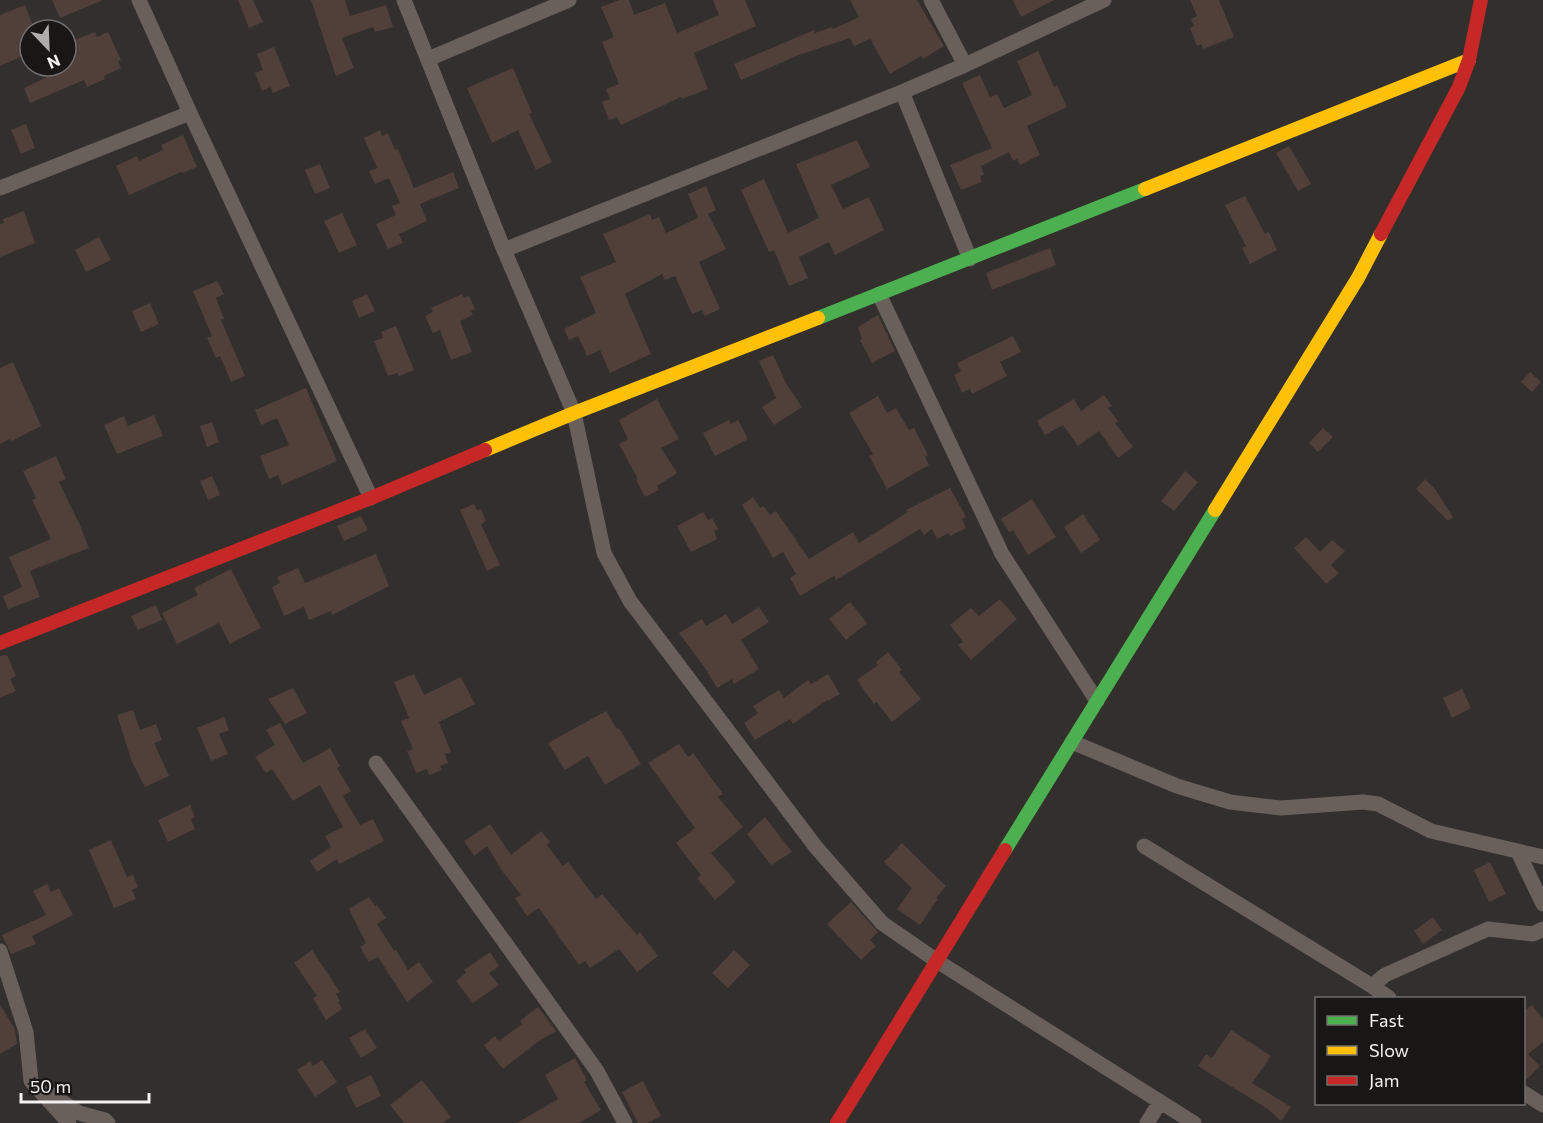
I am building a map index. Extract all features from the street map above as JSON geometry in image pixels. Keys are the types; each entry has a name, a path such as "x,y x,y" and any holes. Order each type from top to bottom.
{"street":[{"path":"139,0 371,498"},
{"path":"404,0 504,250 574,412 604,554 630,601 815,846 882,922 937,961 1194,1123"},
{"path":"428,59 569,0"},
{"path":"931,0 965,65"},
{"path":"504,250 902,92 1104,0"},
{"path":"837,1123 1358,278 1459,87 1469,60 1481,0"},
{"path":"0,643 371,498 574,412 970,259 1469,60"},
{"path":"902,92 970,259"},
{"path":"0,188 190,113"},
{"path":"879,294 1002,554 1097,701"},
{"path":"1072,742 1178,786 1230,802 1281,808 1363,802 1378,804 1431,831 1543,857"},
{"path":"375,763 597,1071 625,1123"},
{"path":"1144,846 1386,997"},
{"path":"1518,852 1543,904"},
{"path":"1372,986 1384,975 1488,929 1533,934 1543,929"},
{"path":"0,951 26,1032 31,1081 69,1123"},
{"path":"31,1081 80,1113 105,1120 108,1123"},
{"path":"1525,1094 1543,1105"},
{"path":"1147,1123 1160,1102"}],"building":[{"path":"52,0 103,0 60,18"},
{"path":"238,0 253,0 263,22 249,28"},
{"path":"311,0 345,0 350,16 386,5 393,27 375,32 373,27 342,38 354,68 336,76"},
{"path":"619,0 629,0 634,15 665,3 677,33 719,15 713,0 745,0 756,26 694,53 708,89 682,99 681,97 621,125 617,117 609,120 602,102 610,99 606,89 619,84 602,42 614,37 601,7"},
{"path":"850,0 917,0 944,46 923,59 921,56 890,74 870,39 854,46 850,38 799,55 741,80 734,64 814,30 815,33 832,27 833,29 859,17"},
{"path":"1013,0 1054,0 1021,17"},
{"path":"1190,0 1219,0 1234,37 1203,49 1201,44 1197,46 1190,28 1194,26 1191,19 1197,16"},
{"path":"25,5 30,18 18,18 18,58 0,66 0,15"},
{"path":"95,32 97,37 108,32 121,60 118,61 121,68 87,87 84,80 30,103 24,88 45,78 78,78 78,38"},
{"path":"274,47 290,86 273,93 270,87 262,91 255,73 263,70 257,54"},
{"path":"1038,51 1054,87 1057,85 1067,107 1027,126 1040,155 1020,165 1017,159 1013,161 1009,152 981,166 984,175 980,176 982,182 961,190 950,165 992,148 962,83 980,75 990,97 997,94 1004,108 1032,95 1017,61"},
{"path":"513,68 532,113 529,114 552,162 536,170 518,130 492,143 467,88"},
{"path":"26,124 35,148 21,154 11,130"},
{"path":"380,130 382,136 388,133 395,150 398,149 414,188 453,172 459,188 420,204 427,221 399,234 403,243 388,249 376,224 396,215 392,206 400,203 389,178 375,184 369,171 377,168 364,138"},
{"path":"183,135 197,167 129,195 116,166 137,156 139,161 163,150 161,145"},
{"path":"857,140 870,167 831,185 843,209 869,197 884,230 835,255 829,242 799,257 808,278 789,286 774,250 769,252 741,190 764,179 788,233 819,218 796,164"},
{"path":"1289,146 1311,184 1298,191 1276,153"},
{"path":"320,164 330,188 315,194 305,170"},
{"path":"706,186 716,210 708,214 726,249 699,262 720,309 705,316 702,310 692,314 675,276 665,280 662,274 625,294 651,354 610,373 600,350 587,356 578,336 569,340 564,329 596,313 580,277 616,262 603,234 650,214 652,220 659,217 666,233 698,218 688,194"},
{"path":"1245,196 1265,234 1269,232 1277,250 1250,264 1242,248 1246,246 1225,205"},
{"path":"24,211 35,243 0,257 0,224 4,223 3,219"},
{"path":"342,213 357,245 339,253 324,221"},
{"path":"99,237 111,260 86,272 75,250"},
{"path":"1050,248 1056,265 992,290 986,273"},
{"path":"217,281 224,294 216,298 224,319 221,320 245,376 231,382 220,356 216,358 207,338 212,336 193,291"},
{"path":"367,294 375,311 359,318 352,301"},
{"path":"462,294 464,298 469,296 475,309 471,311 473,315 460,321 472,352 451,360 440,330 433,333 425,316 433,312 431,308"},
{"path":"150,303 159,324 141,332 132,311"},
{"path":"878,315 895,351 872,363 860,340 862,339 858,327"},
{"path":"396,326 414,370 399,376 397,373 388,376 374,341 383,338 381,332"},
{"path":"1013,336 1021,352 1000,362 1007,376 972,394 970,389 962,393 954,375 961,371 957,363"},
{"path":"773,355 787,385 802,407 774,425 762,407 776,398 759,361"},
{"path":"13,362 41,426 12,441 10,439 0,444 0,368"},
{"path":"1530,372 1541,382 1532,392 1521,382"},
{"path":"306,388 337,461 282,485 278,475 269,479 260,456 289,445 277,418 261,425 255,410"},
{"path":"1104,395 1112,406 1108,408 1118,421 1115,423 1133,447 1118,458 1099,431 1078,446 1063,425 1045,435 1037,421 1074,399 1081,411"},
{"path":"878,396 887,413 896,408 909,430 914,428 928,455 925,457 929,465 887,489 869,456 873,454 849,413"},
{"path":"657,399 679,439 661,448 677,473 657,486 659,490 645,497 619,444 628,439 619,420"},
{"path":"154,415 163,436 117,454 104,425 124,416 128,426"},
{"path":"729,420 731,424 738,420 748,439 715,456 703,433"},
{"path":"212,422 219,442 207,447 200,426"},
{"path":"1323,428 1333,437 1318,452 1309,443"},
{"path":"56,456 66,479 59,482 89,548 30,571 40,597 8,609 3,596 22,587 9,557 51,539 32,500 36,498 23,471"},
{"path":"1185,471 1198,482 1174,511 1161,501"},
{"path":"212,476 220,495 208,500 200,481"},
{"path":"1425,479 1435,489 1453,517 1448,521 1416,489"},
{"path":"950,488 966,517 962,519 966,528 950,536 949,533 937,539 932,529 924,535 920,529 836,580 834,576 800,596 790,578 796,574 783,552 773,558 742,505 753,497 760,508 764,506 770,515 776,511 809,559 853,532 859,543 908,512 906,510"},
{"path":"1032,499 1056,537 1028,555 1013,530 1009,532 1001,519"},
{"path":"474,504 477,510 481,509 486,521 481,524 500,565 487,571 460,510"},
{"path":"703,512 708,520 712,518 718,529 714,531 717,539 691,552 677,526"},
{"path":"1083,514 1100,540 1081,553 1064,527"},
{"path":"361,516 368,530 344,541 337,526"},
{"path":"1306,537 1320,552 1332,540 1345,551 1331,565 1339,573 1326,584 1294,548"},
{"path":"376,554 389,586 332,615 331,611 309,620 304,607 284,616 272,587 280,583 277,577 298,568 305,583"},
{"path":"231,569 261,628 230,644 219,623 177,644 162,613 198,595 194,588"},
{"path":"1000,599 1017,619 971,660 958,645 963,642 950,625 971,608 979,616"},
{"path":"850,602 867,623 846,640 829,619"},
{"path":"156,605 162,620 138,630 131,616"},
{"path":"759,607 769,622 741,640 759,669 734,684 732,679 717,688 679,633 702,619 706,626 726,614 732,624"},
{"path":"888,652 902,670 899,672 921,699 892,722 877,702 874,704 857,680 878,665 876,662"},
{"path":"7,655 16,676 10,679 16,691 0,698 0,656"},
{"path":"414,674 424,695 461,677 475,704 439,722 451,752 445,754 448,763 440,766 442,770 429,775 427,769 416,773 407,751 413,749 401,721 409,718 394,682"},
{"path":"828,674 840,694 827,700 793,724 790,719 755,740 744,723 758,713 753,706 779,690 784,698 808,680 811,684"},
{"path":"293,688 307,713 285,724 268,699"},
{"path":"1462,689 1471,708 1452,718 1443,698"},
{"path":"133,710 140,730 156,724 162,740 154,743 169,776 145,787 132,762 117,715"},
{"path":"606,711 641,764 605,785 588,756 565,770 548,743"},
{"path":"224,717 229,730 219,734 228,754 211,761 197,728"},
{"path":"280,723 303,763 330,748 340,766 337,768 351,791 343,796 360,825 373,819 384,841 339,864 337,859 317,872 310,861 331,847 325,836 343,827 320,785 293,801 272,769 266,773 255,757 275,745 266,730"},
{"path":"679,744 688,757 693,753 723,794 718,797 743,827 711,853 736,882 715,900 697,878 701,875 676,843 695,828 648,763"},
{"path":"190,805 195,817 191,819 195,829 168,842 158,820"},
{"path":"765,817 792,852 771,865 747,834"},
{"path":"490,824 511,855 541,831 550,842 547,845 563,866 568,862 596,899 602,894 637,935 640,932 658,956 637,972 619,949 590,968 585,961 579,965 539,908 527,916 515,898 521,895 502,871 487,846 474,856 464,841"},
{"path":"111,840 127,877 133,875 138,887 132,890 136,899 114,908 89,850"},
{"path":"902,843 946,886 920,925 897,909 912,888 884,862"},
{"path":"1490,862 1506,894 1489,902 1474,870"},
{"path":"47,884 51,892 59,888 73,915 32,936 36,944 11,954 2,935 46,915 33,891"},
{"path":"369,897 386,918 377,924 408,970 419,962 433,982 407,1002 378,957 369,962 360,947 366,943 349,909"},
{"path":"851,902 878,932 870,940 876,946 861,960 827,924"},
{"path":"1433,917 1442,930 1423,944 1414,931"},
{"path":"312,950 340,992 336,994 342,1009 326,1020 313,998 317,996 294,963"},
{"path":"734,950 750,965 728,988 712,973"},
{"path":"490,952 499,966 489,973 499,985 473,1003 456,981 466,973 464,970"},
{"path":"0,1005 15,1029 17,1044 0,1054"},
{"path":"1532,1005 1543,1019 1543,1042 1528,1054 1540,1066 1525,1081 1525,1010"},
{"path":"538,1007 556,1031 536,1043 503,1069 484,1045 495,1036 499,1041 522,1024 520,1021"},
{"path":"365,1029 377,1048 361,1058 349,1038"},
{"path":"1231,1030 1271,1056 1252,1083 1291,1107 1281,1121 1268,1109 1198,1066 1206,1054 1212,1058"},
{"path":"575,1058 587,1080 584,1082 601,1110 579,1123 517,1123 558,1099 545,1075"},
{"path":"322,1060 337,1082 315,1097 297,1070 310,1061 313,1066"},
{"path":"371,1075 381,1096 356,1108 346,1087"},
{"path":"422,1080 451,1117 443,1123 404,1123 390,1105"},
{"path":"643,1081 661,1116 648,1123 638,1123 622,1092"}],"traffic: fast":[{"path":"818,318 1145,189"},
{"path":"1005,850 1215,510"}],"traffic: slow":[{"path":"1145,189 1469,60"},
{"path":"1215,510 1358,278 1381,234"},
{"path":"485,450 818,318"}],"traffic: jam":[{"path":"1381,234 1459,87 1469,60 1481,0"},
{"path":"0,643 371,498 485,450"},
{"path":"837,1123 1005,850"}]}
